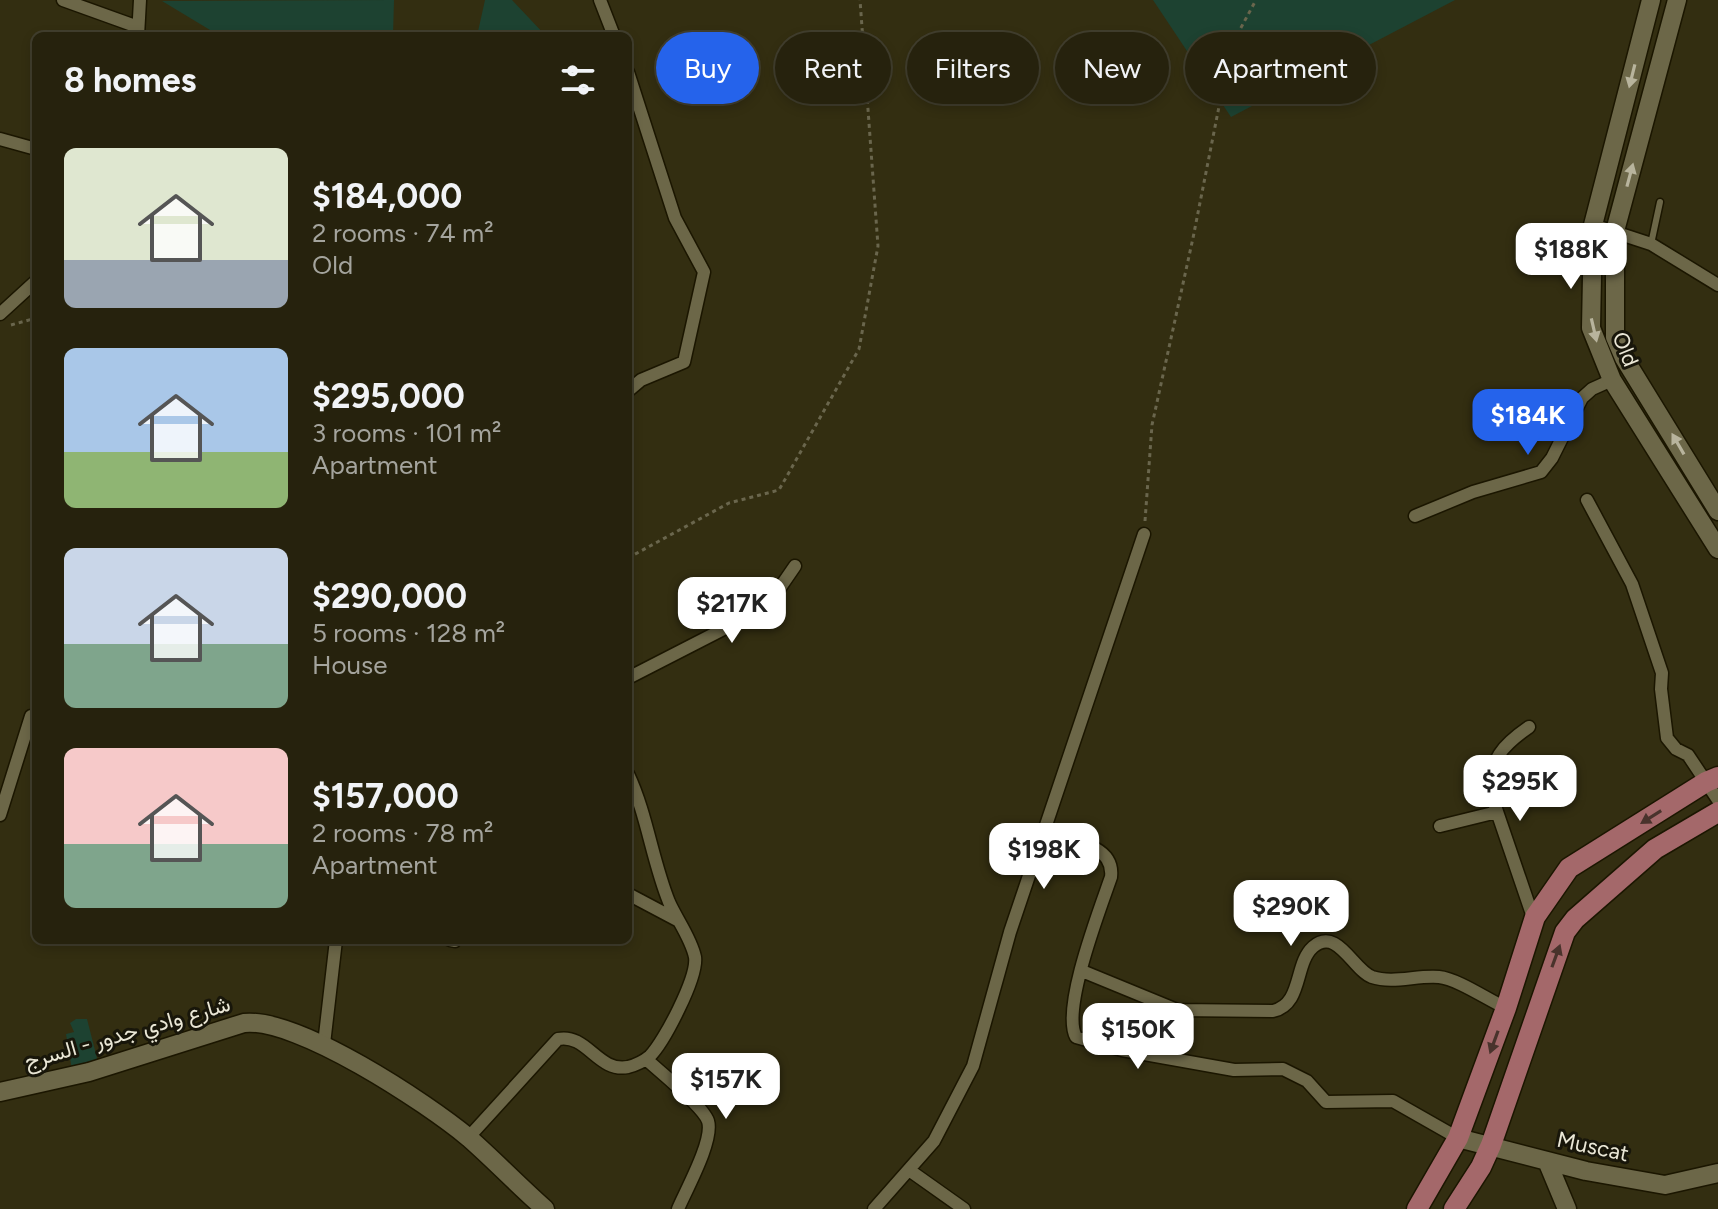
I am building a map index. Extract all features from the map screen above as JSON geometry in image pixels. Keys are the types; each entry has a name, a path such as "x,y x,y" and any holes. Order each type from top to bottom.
{"main road":[{"name":"Old","path":"1651,0 1593,225 1591,328 1612,380 1718,549"},
{"name":"Old","path":"1677,0 1615,231 1615,337 1618,347 1718,511"},
{"path":"1417,1209 1458,1138 1506,1008 1534,920 1569,868 1712,780"},
{"path":"1454,1209 1491,1145 1565,932 1575,919 1655,849 1718,812"},
{"name":"شارع وادي جدور - السرج","path":"0,1092 89,1072 244,1023 270,1024 324,1044 425,1106 468,1138 545,1209"},
{"name":"Muscat","path":"1458,1138 1547,1161 1665,1185 1718,1173"},
{"path":"1547,1161 1567,1209"}],"street":[{"path":"63,0 138,32 140,0"},
{"path":"600,0 612,32"},
{"path":"632,84 675,218 704,272 684,362 635,378"},
{"path":"0,139 32,148"},
{"path":"1593,225 1651,244 1718,285"},
{"path":"0,314 32,285"},
{"path":"1415,516 1473,492 1541,472 1552,458 1582,398 1592,389 1612,380"},
{"path":"1587,500 1632,584 1662,673 1667,738 1712,780 1718,800"},
{"path":"874,1209 934,1141 973,1066 1010,932 1144,534"},
{"path":"632,676 745,618 775,595 795,566"},
{"path":"0,815 31,716"},
{"path":"1529,727 1504,744 1490,785 1534,920"},
{"path":"468,1138 558,1039 574,1039 615,1067 628,1067 646,1059 657,1048 694,975 695,958 669,901 633,796"},
{"path":"1440,826 1497,812"},
{"path":"1045,834 1097,849 1110,862 1111,877 1089,941 1073,1008 1076,1037 1082,1041 1234,1070 1283,1069 1307,1081 1326,1102 1393,1101 1458,1138"},
{"path":"632,896 679,921"},
{"path":"1082,971 1177,1010 1273,1011 1289,1002 1312,948 1319,943 1332,942 1368,976 1385,979 1442,977 1506,1008"},
{"path":"324,1044 336,944"},
{"path":"646,1059 702,1111 709,1125 707,1140 678,1209"},
{"path":"909,1170 964,1209"}],"lane":[{"path":"1651,244 1660,202"}],"path":[{"path":"632,556 729,503 779,490 859,349 878,246 860,0"},
{"path":"1144,534 1152,425 1231,46 1256,0"},
{"path":"9,326 32,319"}],"green space":[{"path":"394,0 393,32 213,32 162,1"},
{"path":"485,0 512,0 542,32 478,32"},
{"path":"1153,0 1455,0 1376,41 1376,32 1185,32 1185,48"},
{"path":"1222,104 1256,104 1231,117"},
{"path":"76,1019 87,1019 99,1066 72,1070 66,1034 74,1032 70,1023"}]}
